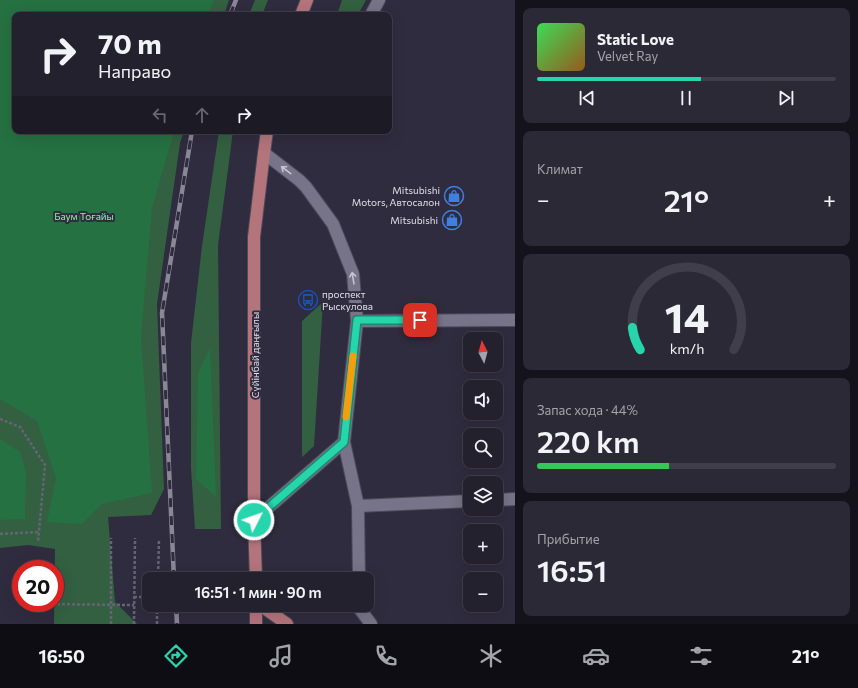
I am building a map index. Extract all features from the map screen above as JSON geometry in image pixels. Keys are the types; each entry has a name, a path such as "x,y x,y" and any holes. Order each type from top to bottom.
{"main road":[{"path":"302,12 307,0"},
{"name":"Сүйінбай даңғылы","path":"256,572 254,520 254,238 267,134"},
{"path":"256,612 256,624"},
{"path":"270,612 287,624"}],"lane":[{"path":"373,12 379,0"},
{"path":"264,153 306,187 333,224 353,274 357,320 344,442 358,506 359,572"},
{"path":"357,320 515,320"},
{"path":"254,520 344,442"},
{"path":"503,500 515,499"},
{"path":"358,506 463,501"},
{"path":"362,612 371,624"}],"path":[{"path":"0,419 20,427 45,465 38,542"},
{"path":"0,534 39,532"},
{"path":"111,538 111,624"},
{"path":"134,624 135,538"},
{"path":"158,572 159,539"},
{"path":"134,597 142,597"},
{"path":"64,604 134,605"},
{"path":"156,624 157,612"}],"green space":[{"name":"Баум Тоғайы","path":"0,0 229,0 225,12 12,12 12,134 183,134 180,143 157,304 164,489 151,515 108,517 115,602 137,624 54,624 54,612 64,612 64,560 55,560 55,549 28,545 0,548"},
{"name":"Баум Тоғайы","path":"0,0 214,0 208,12 12,12 12,134 173,134 152,208 141,337 152,493 102,504 82,524 47,522 56,478 37,421 0,399"},
{"path":"255,0 268,0 263,12 250,12"},
{"path":"342,0 366,0 359,12 338,12"},
{"path":"219,134 233,134 218,245 221,529 195,529 191,468 191,343 202,246"},
{"path":"323,302 314,446 302,457 302,321"},
{"path":"210,348 216,497 196,479 198,373"},
{"path":"0,439 20,452 26,473 25,519 0,520"}],"railway":[{"path":"231,12 236,0"},
{"path":"174,572 162,313 192,134"},
{"path":"176,612 177,624"}],"slow traffic":[{"path":"346,417 353,356"}],"place":[{"name":"Mitsubishi Motors, Автосалон","path":"454,196"},
{"name":"Mitsubishi","path":"452,220"},
{"name":"проспект Рыскулова","path":"308,300"}],"route":[{"path":"254,520 344,442 357,320 420,320"}]}
